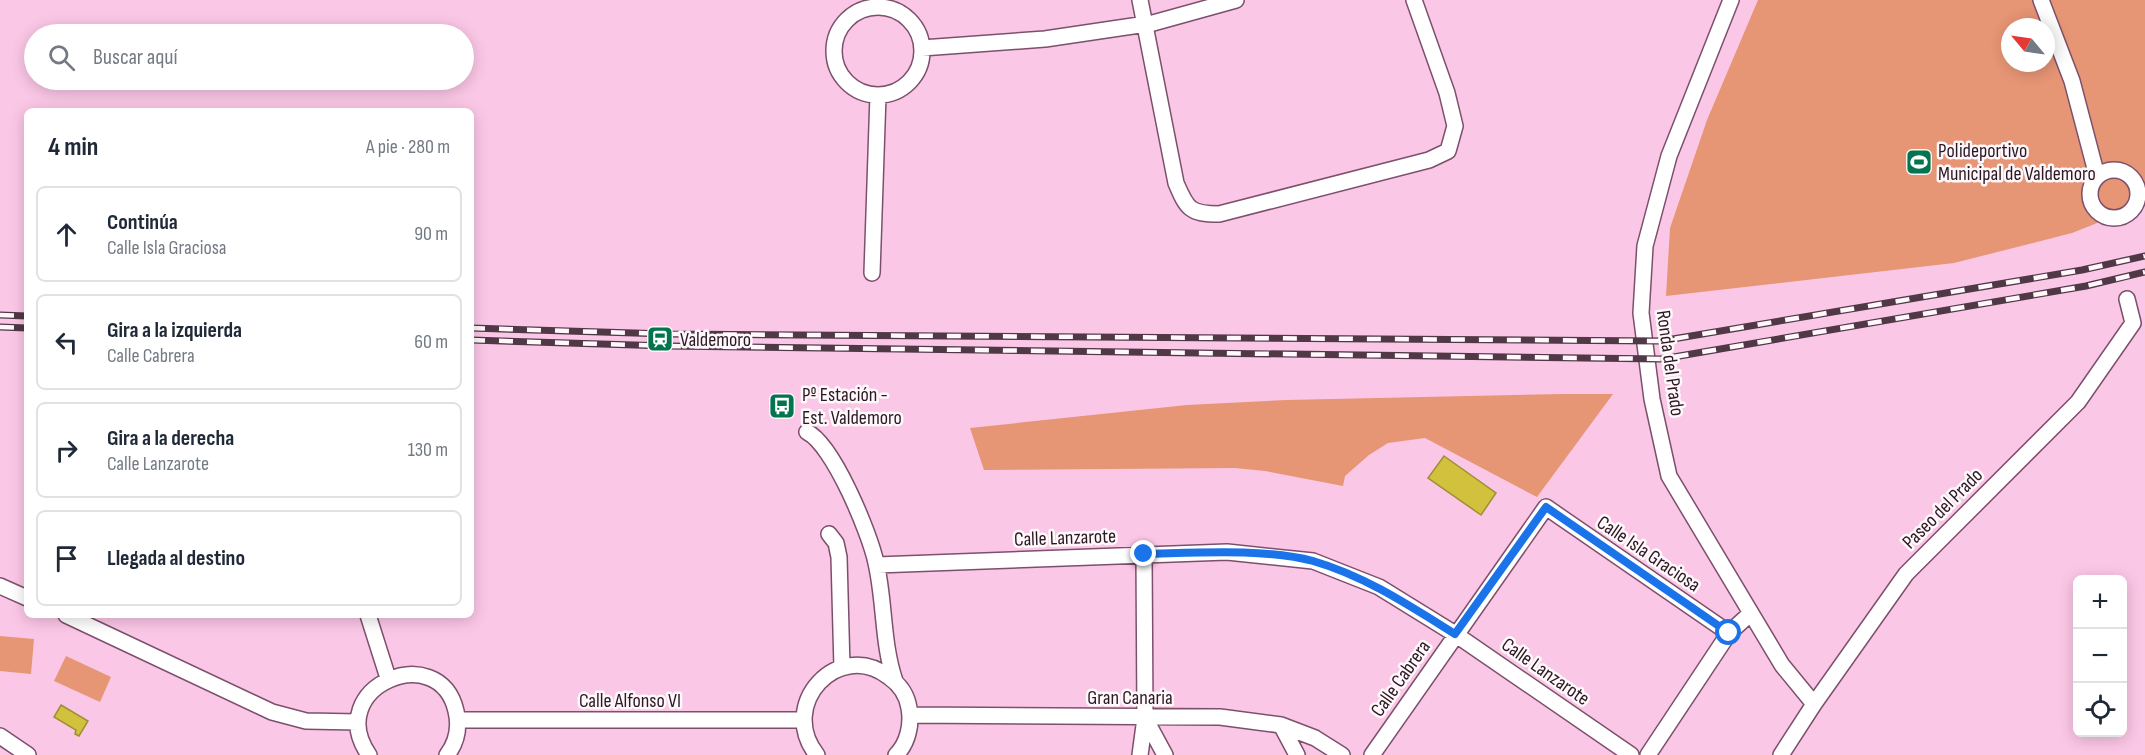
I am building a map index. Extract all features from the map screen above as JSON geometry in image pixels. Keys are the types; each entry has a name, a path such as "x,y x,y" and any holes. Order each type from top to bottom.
{"street":[{"path":"1140,0 1176,183 1185,204 1199,214 1219,214 1429,160 1448,151 1455,126 1447,93 1414,0"},
{"path":"922,48 1045,39 1145,24 1236,0"},
{"name":"Ronda del Prado","path":"1731,0 1670,156 1645,246 1641,313 1652,399 1669,476 1782,665 1814,704"},
{"path":"2041,0 2072,81 2097,176"},
{"path":"879,4 906,17 916,28 922,48 918,70 910,82 898,91 878,95 855,90 844,80 837,67 834,53 836,38 842,25 853,15 879,4"},
{"path":"872,273 878,95"},
{"name":"Paseo del Prado","path":"1781,755 1814,704 1906,574 2078,402 2133,322 2127,299"},
{"path":"807,432 822,442 849,490 877,564 887,660 895,681 903,691 910,716 908,734 896,755"},
{"name":"Calle Isla Graciosa","path":"1546,507 1729,633"},
{"name":"Calle Cabrera","path":"1372,755 1546,507"},
{"path":"829,534 836,543 839,557 842,668"},
{"name":"Calle Lanzarote","path":"877,564 1227,552 1312,561 1379,587 1455,634 1630,755"},
{"path":"1140,755 1145,718 1144,554"},
{"path":"0,586 24,597"},
{"path":"1648,755 1729,633 1752,613"},
{"path":"72,618 272,712 306,721 358,723"},
{"path":"369,618 388,678"},
{"path":"817,755 805,734 803,720 806,703 814,687 826,675 842,668 870,667 895,681"},
{"path":"369,755 360,739 358,723 367,696 388,678 404,674 434,681 446,692 454,705 458,720 457,735 447,755"},
{"name":"Gran Canaria","path":"910,716 1221,717 1281,725 1315,738 1342,755"},
{"path":"1145,718 1165,755"},
{"name":"Calle Alfonso VI","path":"458,720 803,720"},
{"path":"1281,725 1297,755"},
{"path":"0,736 28,755"}],"shaded area":[{"name":"Polideportivo Municipal de Valdemoro","path":"1758,0 2145,0 2145,204 2072,233 1954,263 1666,296 1670,228 1707,120"},
{"path":"1613,394 1537,497 1425,438 1388,443 1369,455 1345,476 1343,486 1265,471 1235,468 984,470 970,428 1187,405 1287,400"},
{"path":"1444,456 1496,493 1481,515 1428,478"},
{"path":"0,636 34,639 31,674 0,671"},
{"path":"66,656 111,677 100,702 54,681"},
{"path":"61,705 88,721 79,736 75,734 76,730 54,717"}],"railway":[{"path":"474,328 668,334 1661,341 2082,270 2145,256"},
{"path":"474,340 668,346 1662,359 2086,286 2145,272"},
{"path":"0,315 24,316"},
{"path":"0,327 24,328"}],"place":[{"name":"Polideportivo Municipal de Valdemoro","path":"1919,162"},
{"name":"Valdemoro","path":"660,339"},
{"name":"Pº Estación - Est. Valdemoro","path":"782,406"}],"route":[{"path":"1144,554 1227,552 1312,561 1379,587 1455,634 1546,507 1729,633"}]}
